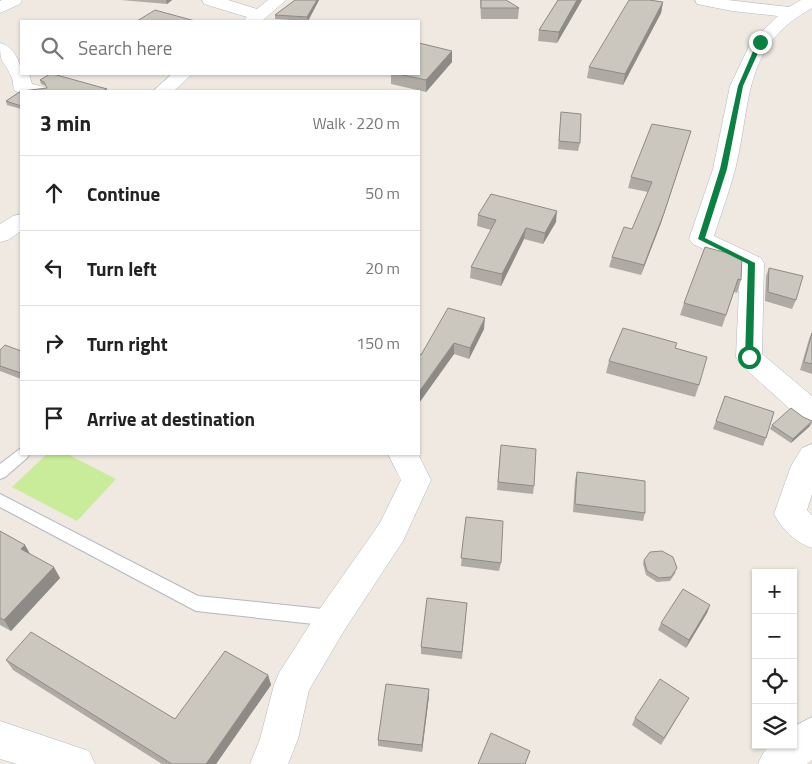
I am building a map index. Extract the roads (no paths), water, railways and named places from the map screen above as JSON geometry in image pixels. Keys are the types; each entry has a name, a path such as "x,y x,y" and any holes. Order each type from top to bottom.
{"street":[{"path":"0,8 14,0"},
{"path":"210,0 255,18 278,0"},
{"path":"703,0 732,6 792,12"},
{"path":"812,0 792,12 760,42 740,86 724,169 701,239 752,263 749,357 812,412"},
{"path":"0,48 20,74"},
{"path":"20,75 22,87 33,90"},
{"path":"164,90 182,75"},
{"path":"0,235 20,222"},
{"path":"269,764 279,740 292,685 333,618 392,532 416,480 404,455"},
{"path":"812,456 806,466 790,514 812,535"},
{"path":"778,764 812,736"},
{"path":"0,740 76,764"}],"lane":[{"path":"0,473 21,455"},
{"path":"0,500 196,603 333,618"}]}
